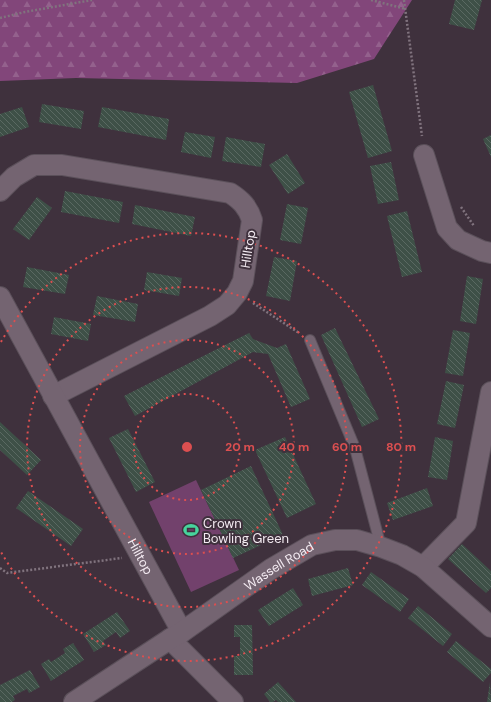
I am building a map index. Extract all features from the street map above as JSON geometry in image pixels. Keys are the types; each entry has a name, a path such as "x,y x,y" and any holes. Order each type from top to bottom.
{"street":[{"path":"424,155 447,228 458,240 482,251 491,253"},
{"name":"Hilltop","path":"0,191 14,178 34,165 62,165 230,193 241,200 250,211 252,220 243,281 237,294 227,305 210,316 53,396"},
{"name":"Hilltop","path":"0,297 140,556 176,636 233,702"},
{"path":"423,567 466,523 491,392"},
{"name":"Wassell Road","path":"74,702 176,636 271,569 312,545 335,540 357,540 402,555 423,567 491,627"}],"lane":[{"path":"310,340 355,448 381,547"}],"path":[{"path":"0,18 92,0"},
{"path":"371,0 406,9"},
{"path":"404,0 424,155"},
{"path":"460,205 478,231"},
{"path":"237,294 310,340"},
{"path":"0,568 7,573 140,556"}],"green space":[{"path":"0,0 412,0 374,59 297,83 76,78 0,81"}],"shaded area":[{"name":"Crown Bowling Green","path":"196,480 239,570 191,592 149,502"}],"building":[{"path":"455,0 482,0 474,30 449,24"},
{"path":"373,85 392,151 368,158 349,92"},
{"path":"42,104 84,111 81,129 39,122"},
{"path":"22,107 29,127 0,137 0,114"},
{"path":"102,107 169,119 166,140 98,127"},
{"path":"185,132 215,137 211,158 181,152"},
{"path":"491,135 491,157 483,139"},
{"path":"226,137 265,144 261,167 222,161"},
{"path":"287,154 305,183 288,194 269,165"},
{"path":"391,162 399,200 378,204 370,166"},
{"path":"65,191 123,202 119,223 61,212"},
{"path":"37,197 52,208 29,240 13,229"},
{"path":"287,204 308,208 301,244 280,240"},
{"path":"135,205 195,217 191,236 132,224"},
{"path":"407,211 422,272 402,277 387,216"},
{"path":"274,257 297,261 290,301 266,296"},
{"path":"27,267 69,275 65,294 23,287"},
{"path":"147,272 182,278 179,296 144,290"},
{"path":"467,276 483,279 476,324 460,321"},
{"path":"97,296 138,304 135,322 93,315"},
{"path":"54,317 91,324 88,341 51,334"},
{"path":"335,328 379,419 362,427 321,335"},
{"path":"453,330 470,333 463,376 445,373"},
{"path":"249,333 253,339 277,348 286,344 310,399 291,407 268,354 253,352 135,416 124,396"},
{"path":"446,381 464,385 455,428 437,424"},
{"path":"0,422 41,460 27,475 0,450"},
{"path":"128,429 155,482 136,492 109,438"},
{"path":"285,437 316,504 287,518 255,450"},
{"path":"435,437 453,441 447,480 428,477"},
{"path":"251,466 283,535 233,558 201,490"},
{"path":"427,488 433,506 393,520 387,503"},
{"path":"28,491 83,529 71,546 16,508"},
{"path":"462,544 491,571 491,588 486,593 448,559"},
{"path":"348,568 353,585 312,596 308,579"},
{"path":"371,572 409,599 400,612 362,585"},
{"path":"293,588 303,605 269,626 258,610"},
{"path":"418,606 452,634 443,646 408,618"},
{"path":"117,612 130,631 120,638 116,632 103,641 106,645 94,652 83,634"},
{"path":"234,625 252,625 253,675 234,675 234,656 240,656 240,637 234,637"},
{"path":"456,641 491,669 491,673 483,682 447,652"},
{"path":"73,643 84,660 51,681 41,664 49,659 51,662 65,653 63,649"},
{"path":"30,670 40,687 29,693 27,689 13,696 15,700 12,702 0,702 0,685"},
{"path":"278,682 296,702 278,702 276,700 270,702 264,694"},
{"path":"490,682 491,702 487,702"}],"place":[{"name":"Crown Bowling Green","path":"191,530"}]}
